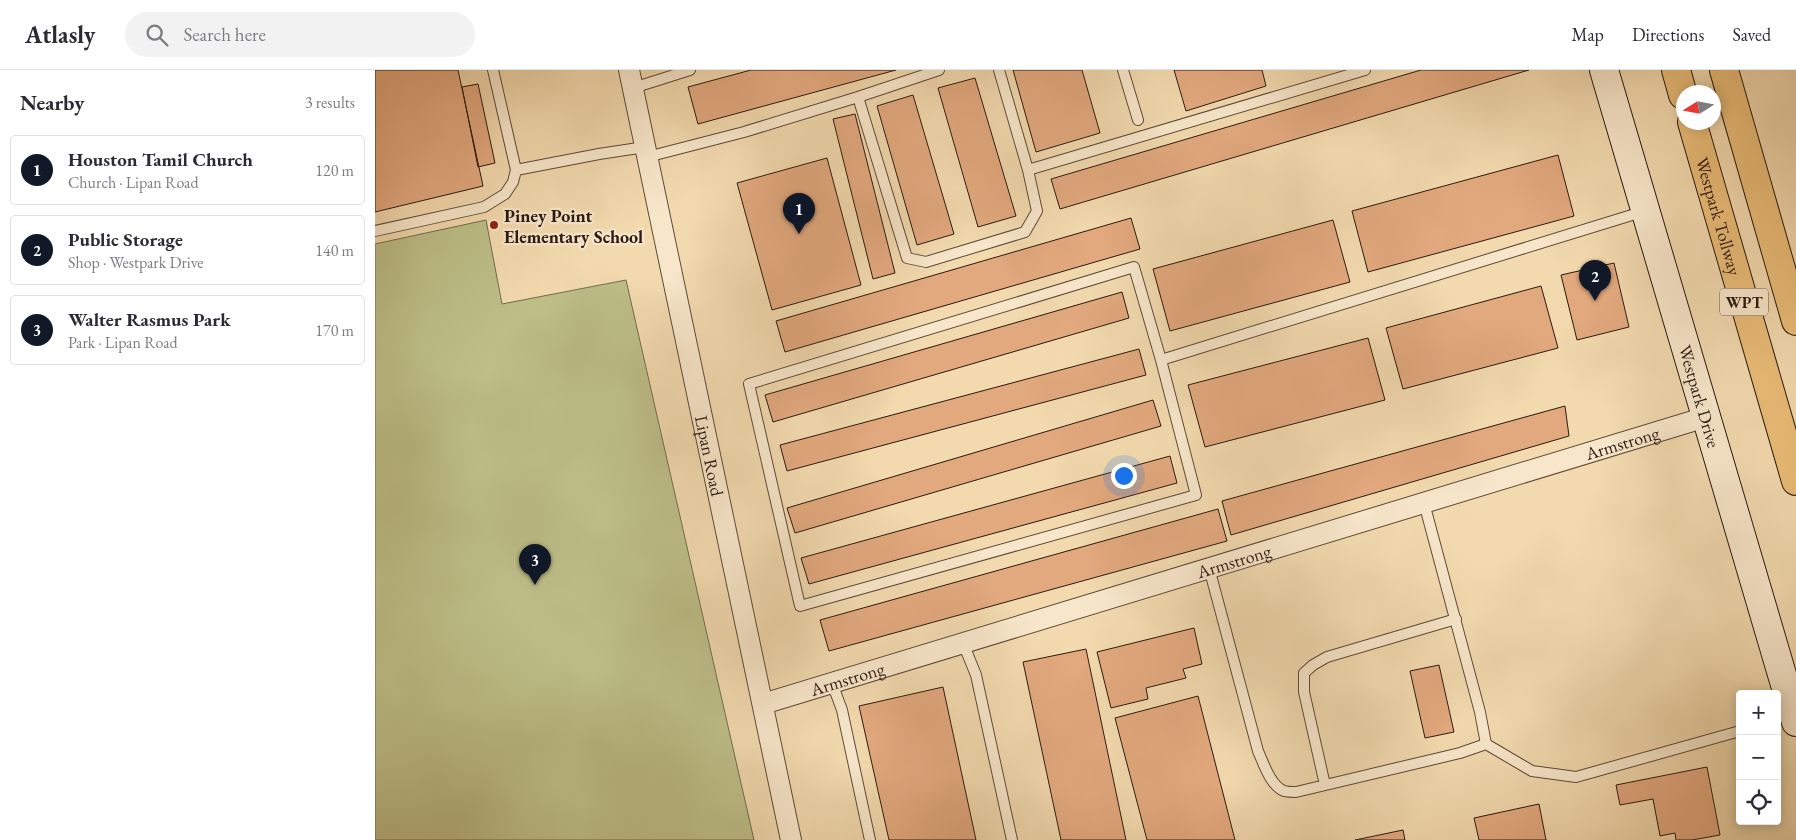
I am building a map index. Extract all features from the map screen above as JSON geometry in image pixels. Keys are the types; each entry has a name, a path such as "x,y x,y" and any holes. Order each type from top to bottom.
{"highway":[{"path":"1676,70 1680,85"},
{"name":"WPT","path":"1723,70 1796,321"},
{"name":"Westpark Tollway","path":"1694,130 1796,481"}],"main road":[{"name":"Westpark Drive","path":"1604,70 1792,718"}],"street":[{"name":"Lipan Road","path":"631,79 791,840"},
{"name":"Armstrong","path":"763,704 1706,417"}],"lane":[{"path":"375,231 484,207 505,194 513,182 516,170 493,70"},
{"path":"631,79 690,70"},
{"path":"516,170 599,154 646,152 744,132 939,70"},
{"path":"858,97 907,258 926,262 1025,232 1037,210 1028,170 999,70"},
{"path":"1123,70 1138,120"},
{"path":"1028,170 1365,70"},
{"path":"1161,360 1645,211"},
{"path":"1134,267 1161,360 1196,495 800,606 749,384 1134,267"},
{"path":"1424,503 1480,712 1486,744 1532,771 1576,777 1736,732"},
{"path":"1209,568 1258,751 1269,775 1285,791 1296,792 1460,753 1486,744"},
{"path":"1325,785 1304,692 1304,673 1327,657 1456,619"},
{"path":"963,643 976,675 1012,840"},
{"path":"832,683 842,710 870,840"}],"green space":[{"path":"486,220 502,304 626,280 754,840 375,840 375,244"}],"building":[{"path":"375,70 458,70 483,186 375,212"},
{"path":"751,70 896,70 698,124 688,87"},
{"path":"1013,70 1082,70 1100,133 1036,152"},
{"path":"1174,70 1262,70 1266,86 1186,111"},
{"path":"1421,70 1529,70 1060,209 1051,179"},
{"path":"975,78 1016,216 978,227 938,88"},
{"path":"478,84 495,163 478,167 462,87"},
{"path":"913,95 954,234 917,245 877,106"},
{"path":"855,114 895,273 873,279 833,119"},
{"path":"1558,155 1574,216 1368,272 1352,211"},
{"path":"827,158 861,285 772,310 737,183"},
{"path":"1131,218 1140,249 785,352 776,321"},
{"path":"1333,220 1350,282 1170,331 1153,269"},
{"path":"1614,263 1629,327 1577,340 1561,275"},
{"path":"1541,286 1558,348 1403,389 1386,328"},
{"path":"1122,292 1129,318 773,422 765,395"},
{"path":"1368,338 1385,400 1205,447 1188,385"},
{"path":"1139,349 1146,375 787,471 780,445"},
{"path":"1153,400 1161,426 795,533 787,508"},
{"path":"1565,406 1569,436 1231,535 1222,501"},
{"path":"1170,456 1177,483 809,584 801,558"},
{"path":"1218,509 1227,541 829,651 820,620"},
{"path":"1194,628 1202,664 1183,669 1186,678 1146,688 1148,699 1111,708 1097,652"},
{"path":"1086,649 1126,840 1061,840 1023,662"},
{"path":"1439,665 1454,732 1425,738 1410,671"},
{"path":"943,687 976,840 889,840 859,706"},
{"path":"1198,696 1235,840 1147,840 1115,718"},
{"path":"1707,767 1720,835 1692,840 1676,840 1675,833 1660,836 1653,799 1620,805 1616,785"},
{"path":"1539,804 1546,840 1479,840 1474,818"},
{"path":"1403,830 1405,840 1355,840"}],"place":[{"name":"Piney Point Elementary School","path":"494,225"},
{"name":"Houston Tamil Church","path":"799,234"},
{"name":"Public Storage","path":"1595,301"},
{"name":"Walter Rasmus Park","path":"535,585"}]}
